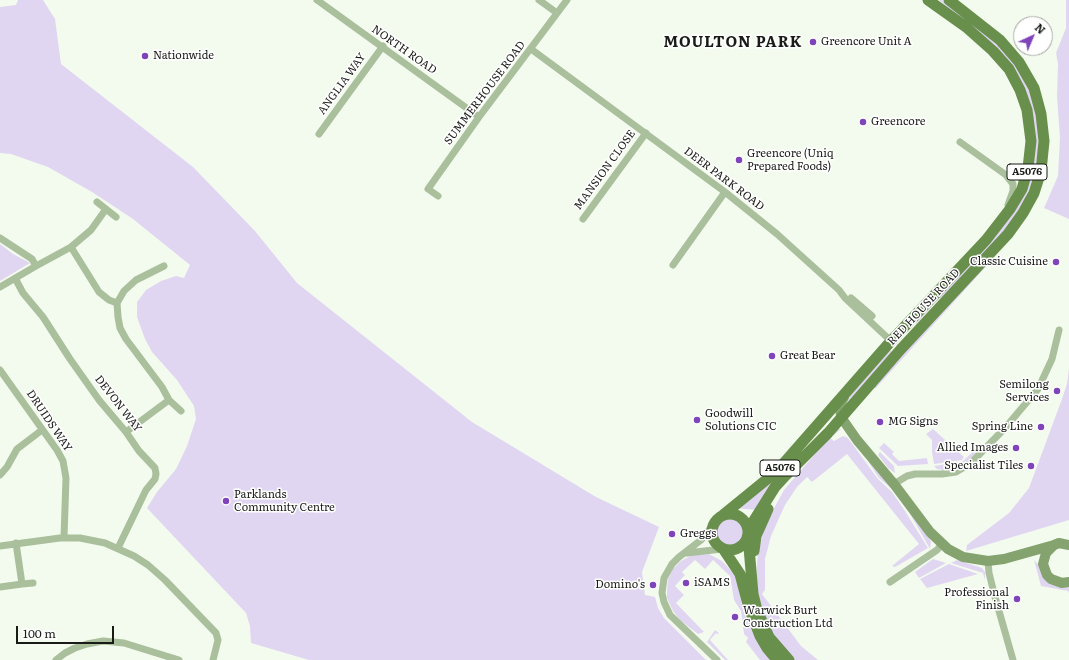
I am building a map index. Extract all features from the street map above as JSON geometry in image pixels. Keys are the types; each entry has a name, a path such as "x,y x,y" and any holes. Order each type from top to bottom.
{"main road":[{"name":"RED HOUSE ROAD","path":"723,515 777,471 845,394 897,341 1004,218 1018,197 1028,168 1031,150 1030,121 1025,100 1013,76 1002,61 982,41 928,0"},
{"path":"723,549 730,551 740,548 744,544 748,533 775,487 842,414 856,401 897,341 959,288 1008,234 1027,207 1034,193 1041,171 1044,141 1042,120 1034,88 1019,62 1000,40 949,0"},
{"path":"751,576 756,536 770,504 786,475"},
{"path":"777,660 767,648 760,636 749,608 740,574 712,536 713,525 723,515 734,515 744,520 748,533 753,594 762,622 770,637 789,660"}],"street":[{"name":"NORTH ROAD","path":"317,0 368,38 383,46 479,117"},
{"path":"539,0 557,13"},
{"name":"SUMMERHOUSE ROAD","path":"438,196 428,189 479,117 567,0"},
{"name":"ANGLIA WAY","path":"319,134 383,46"},
{"name":"DEER PARK ROAD","path":"531,49 725,192 777,234 839,290 860,305 897,341"},
{"name":"MANSION CLOSE","path":"583,220 646,134"},
{"path":"960,142 1006,176 1013,184 1013,191 1004,218"},
{"path":"1006,176 1016,176 1028,168"},
{"path":"673,265 725,192"},
{"path":"98,202 116,217"},
{"path":"0,287 71,247 91,230 106,209"},
{"path":"0,238 32,259 36,266"},
{"path":"71,247 99,292 109,300 117,302"},
{"path":"164,266 136,280 124,291 117,302 120,328 132,347 162,387 169,400 181,411"},
{"name":"DEVON WAY","path":"15,278 23,293 43,317 99,400 126,432 139,451 155,468 155,479 146,490 118,548"},
{"path":"894,484 907,476 915,474 942,474 956,472 971,463 1005,428 1038,389 1052,359 1059,330"},
{"name":"DRUIDS WAY","path":"0,370 57,450 65,466 64,538"},
{"path":"845,394 840,406 842,414 857,440 894,484 930,532 955,554 963,557 988,561 1004,559 1063,543"},
{"path":"126,432 169,400"},
{"path":"856,401 850,414 853,425 867,451"},
{"path":"828,413 834,409 842,414 853,425"},
{"path":"0,475 8,467 17,449 42,430"},
{"path":"713,525 701,540 672,564 664,578 662,593 670,615 717,660"},
{"path":"0,546 64,538 92,540 118,548 141,560 213,629 218,636 218,640 213,660"},
{"path":"16,543 22,584"},
{"path":"1043,564 1046,553 1063,543"},
{"path":"890,582 937,550 942,544"},
{"path":"684,553 723,549"},
{"path":"1026,552 1043,564 1047,575 1051,579 1062,584 1069,582"},
{"path":"988,561 988,573 1013,660"},
{"path":"0,587 33,584"},
{"path":"56,660 75,648 103,641 131,645 179,660"}],"shaded area":[{"path":"18,0 43,0 55,19 61,64 193,167 255,231 297,283 472,422 596,497 659,527 642,572 645,595 655,597 658,608 664,618 706,660 309,660 251,643 250,626 246,613 147,508 157,492 176,469 187,446 196,419 194,406 177,380 152,352 145,339 137,317 137,302 146,290 161,281 176,276 184,278 190,265 133,219 92,192 48,167 11,154 0,153 0,7 16,5"},
{"path":"939,0 942,0 995,41 1015,64 1031,94 1037,116 1039,134 1038,151 1034,176 1030,187 1022,205 1006,230 952,289 938,300 916,324 915,322 1023,195 1028,99 952,12"},
{"path":"1066,0 1069,0 1069,219 1044,208 1058,176 1060,138 1057,96 1058,64 1056,53 1066,28"},
{"path":"0,244 13,254 30,263 0,281"},
{"path":"990,260 991,261 875,389 874,387 901,355"},
{"path":"890,350 892,351 849,402 848,400 851,395"},
{"path":"1069,368 1069,520 966,551 967,545 1009,513 1029,488 1067,384"},
{"path":"835,429 841,429 830,438 834,441 843,436 848,438 878,479 892,492 928,548 895,567 892,566 919,544 847,454 812,482 807,477 797,487 785,505 771,536 765,559 765,590 762,594 801,646 818,660 794,660 774,637 759,602 756,580 758,550 767,521 784,490"},
{"path":"933,429 964,457 962,460 934,464 932,440 926,434"},
{"path":"884,443 894,452 892,454 899,461 927,458 928,464 898,466 879,448"},
{"path":"982,443 981,448 970,459 958,467 943,470 937,469 934,466 962,462"},
{"path":"880,452 894,466 895,473 888,468 878,455"},
{"path":"870,462 894,489 929,537 931,542 930,549 909,512 893,490 879,478 869,463"},
{"path":"770,482 773,485 757,510 736,508"},
{"path":"730,518 740,522 744,532 740,542 730,546 720,542 716,532 720,522"},
{"path":"709,554 722,561 736,576 743,610 755,638 770,660 760,660 746,642 748,638 744,634 741,611 734,600 730,576 713,560 705,569 695,560 682,572 685,575 675,586 684,595 676,603 704,632 698,634 680,620 673,611 667,598 667,591 668,579 673,569 681,561 692,555"},
{"path":"933,559 946,563 919,578 915,572"},
{"path":"957,560 982,568 985,572 985,580 983,573 951,563"},
{"path":"1034,560 1040,568 1069,583 1069,593 1068,591 1041,586"},
{"path":"949,564 978,574 927,588 920,579"},
{"path":"715,630 719,633 716,633 710,640 728,660 725,660 707,642"}],"place":[{"name":"Greencore Unit A","path":"813,42"},
{"name":"Nationwide","path":"145,56"},
{"name":"Greencore","path":"863,122"},
{"name":"Greencore (Uniq Prepared Foods)","path":"739,160"},
{"name":"Classic Cuisine","path":"1056,262"},
{"name":"Great Bear","path":"772,356"},
{"name":"Semilong Services","path":"1057,391"},
{"name":"Goodwill Solutions CIC","path":"697,420"},
{"name":"MG Signs","path":"880,422"},
{"name":"Spring Line","path":"1041,427"},
{"name":"Allied Images","path":"1016,448"},
{"name":"Specialist Tiles","path":"1031,466"},
{"name":"Parklands Community Centre","path":"226,501"},
{"name":"Greggs","path":"672,534"},
{"name":"iSAMS","path":"686,583"},
{"name":"Domino's","path":"653,585"},
{"name":"Professional Finish","path":"1017,599"},
{"name":"Warwick Burt Construction Ltd","path":"735,617"}],"district":[{"name":"MOULTON PARK","path":"733,43"}]}
